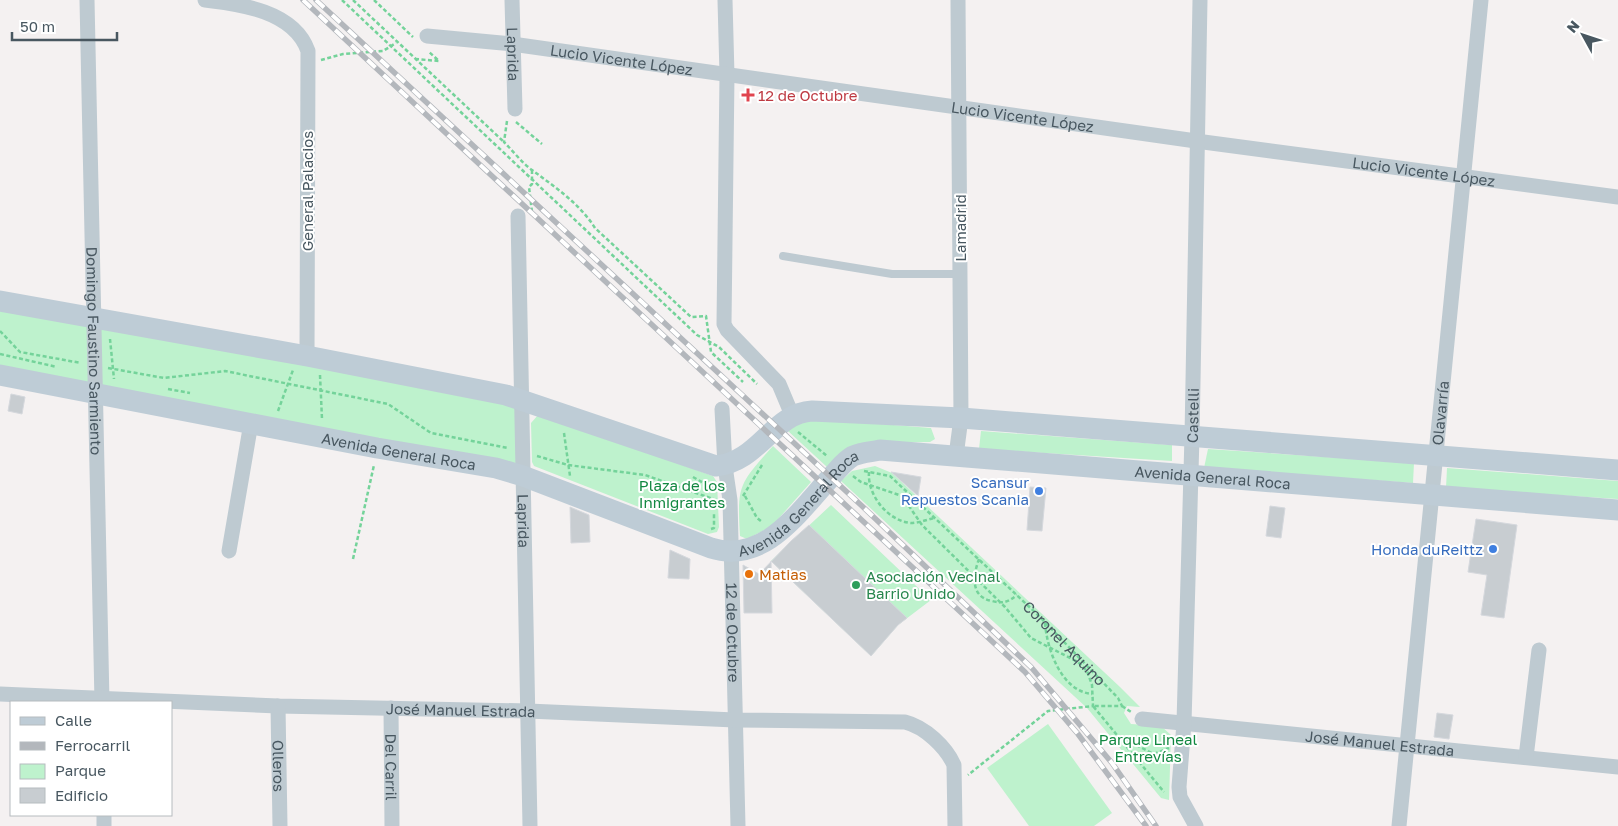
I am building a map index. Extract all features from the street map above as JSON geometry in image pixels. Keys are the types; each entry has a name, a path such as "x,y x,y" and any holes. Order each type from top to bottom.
{"main road":[{"path":"0,301 95,319 316,369 523,400 708,465 725,466 739,460 754,450 789,417 812,411 961,418 1618,470"},
{"name":"Avenida General Roca","path":"0,374 377,448 496,468 530,470 711,548 730,553 758,546 773,538 849,468 852,457 880,450 1618,510"}],"street":[{"name":"Domingo Faustino Sarmiento","path":"88,0 95,319 86,367 95,393 102,700"},
{"name":"General Palacios","path":"205,0 268,12 294,31 305,44 308,51 316,369"},
{"name":"Laprida","path":"512,0 512,114"},
{"path":"725,0 727,75 724,324 727,330 779,384 789,417"},
{"name":"Lamadrid","path":"956,456 961,418 958,0"},
{"name":"Castelli","path":"1180,797 1184,723 1189,476 1192,436 1200,0"},
{"name":"Olavarría","path":"1399,826 1434,455 1481,0"},
{"name":"Lucio Vicente López","path":"423,42 512,44 1618,197"},
{"name":"Laprida","path":"525,215 523,400 530,470 528,711 530,826"},
{"name":"12 de Octubre","path":"722,408 725,466 730,500 738,826"},
{"path":"229,551 251,423"},
{"path":"1526,757 1539,650"},
{"name":"José Manuel Estrada","path":"0,694 131,701"},
{"name":"José Manuel Estrada","path":"172,702 528,711 735,720 905,722 920,728 947,752 954,765 954,781"},
{"name":"Olleros","path":"278,706 280,826"},
{"name":"Del Carril","path":"391,708 392,826"},
{"name":"José Manuel Estrada","path":"1142,719 1408,744 1618,767"},
{"path":"954,781 955,826"},
{"path":"1180,797 1196,826"}],"lane":[{"path":"783,256 892,274 960,274"}],"path":[{"path":"342,0 697,334 718,347 755,383 763,386"},
{"path":"353,0 396,43 532,170 544,177 581,210 595,228 691,317 706,316 711,352 743,382"},
{"path":"374,0 423,42 439,61 414,59"},
{"path":"317,61 343,54 383,51 396,43"},
{"path":"504,142 512,114 542,144"},
{"path":"525,215 532,170"},
{"path":"0,331 20,352 86,367 112,369 164,378 226,371 388,404 431,433 527,451 568,465 645,474 718,500"},
{"path":"120,340 110,339 112,379 121,381"},
{"path":"0,354 59,368"},
{"path":"82,356 86,367"},
{"path":"278,411 293,368 316,369 322,419"},
{"path":"164,390 173,388 195,395"},
{"path":"269,409 287,412"},
{"path":"313,417 332,421"},
{"path":"789,417 794,428 849,468 861,482 902,496 920,522 1002,603 1031,638 1078,662 1087,671 1093,706 1048,711 960,781 954,781"},
{"path":"555,430 572,436"},
{"path":"562,474 570,477 564,433"},
{"path":"510,439 527,451 530,470"},
{"path":"353,559 377,448"},
{"path":"482,448 510,453 527,451"},
{"name":"Coronel Aquino","path":"849,468 890,476 1045,621 1118,698 1122,706 1093,706"},
{"path":"687,471 696,481 715,490 714,528 705,531"},
{"path":"869,472 870,484 875,498 893,516 903,521 920,522 935,518"},
{"path":"979,559 974,576 975,589 980,596 986,600 1002,603 1017,595"},
{"path":"1045,621 1050,649 1059,668 1072,686 1092,694"},
{"name":"Coronel Aquino","path":"1093,706 1165,793 1180,797"},
{"path":"1117,736 1181,768"}],"green space":[{"path":"0,305 523,399 523,476 0,369"},
{"name":"Plaza de los Inmigrantes","path":"539,414 713,476 717,482 719,527 717,532 708,534 534,466 532,462 531,423"},
{"path":"806,418 931,428 935,439 930,442 873,443 827,467 788,431"},
{"path":"981,431 1172,445 1172,461 979,449"},
{"path":"773,446 811,482 772,526 747,539 740,536 740,495 753,469"},
{"path":"1208,449 1414,463 1413,483 1204,468"},
{"name":"Parque Lineal Entrevías","path":"875,466 892,473 1140,707 1127,706 1124,713 1131,724 1161,726 1171,735 1169,800 1161,798 1087,708 841,481 852,471"},
{"path":"1447,468 1618,481 1618,499 1446,488"},
{"name":"Asociación Vecinal Barrio Unido","path":"831,505 931,600 898,625 871,656 771,561"},
{"path":"1048,724 1112,813 1094,826 1029,826 987,768"}],"building":[{"path":"11,394 25,397 22,414 8,411"},
{"path":"891,472 921,477 918,496"},
{"path":"1030,487 1046,488 1042,531 1027,530"},
{"path":"1270,506 1285,508 1281,538 1266,536"},
{"path":"570,507 589,515 590,542 571,543"},
{"name":"Honda duReittz","path":"1476,519 1517,525 1504,618 1481,615 1487,575 1468,572"},
{"name":"Asociación Vecinal Barrio Unido","path":"809,525 907,618 898,625 871,656 771,561"},
{"path":"670,550 690,559 689,579 668,578"},
{"path":"771,562 772,613 744,613 743,565 759,574"},
{"path":"1437,713 1453,715 1449,739 1434,737"}],"railway":[{"path":"303,0 1025,672 1078,734 1146,826"},
{"path":"316,0 862,506 1031,667 1112,763 1156,826"}],"place":[{"name":"12 de Octubre","path":"748,95"},
{"name":"Scansur Repuestos Scania","path":"1039,491"},
{"name":"Honda duReittz","path":"1493,549"},
{"name":"Matias","path":"749,574"},
{"name":"Asociación Vecinal Barrio Unido","path":"856,585"}]}
